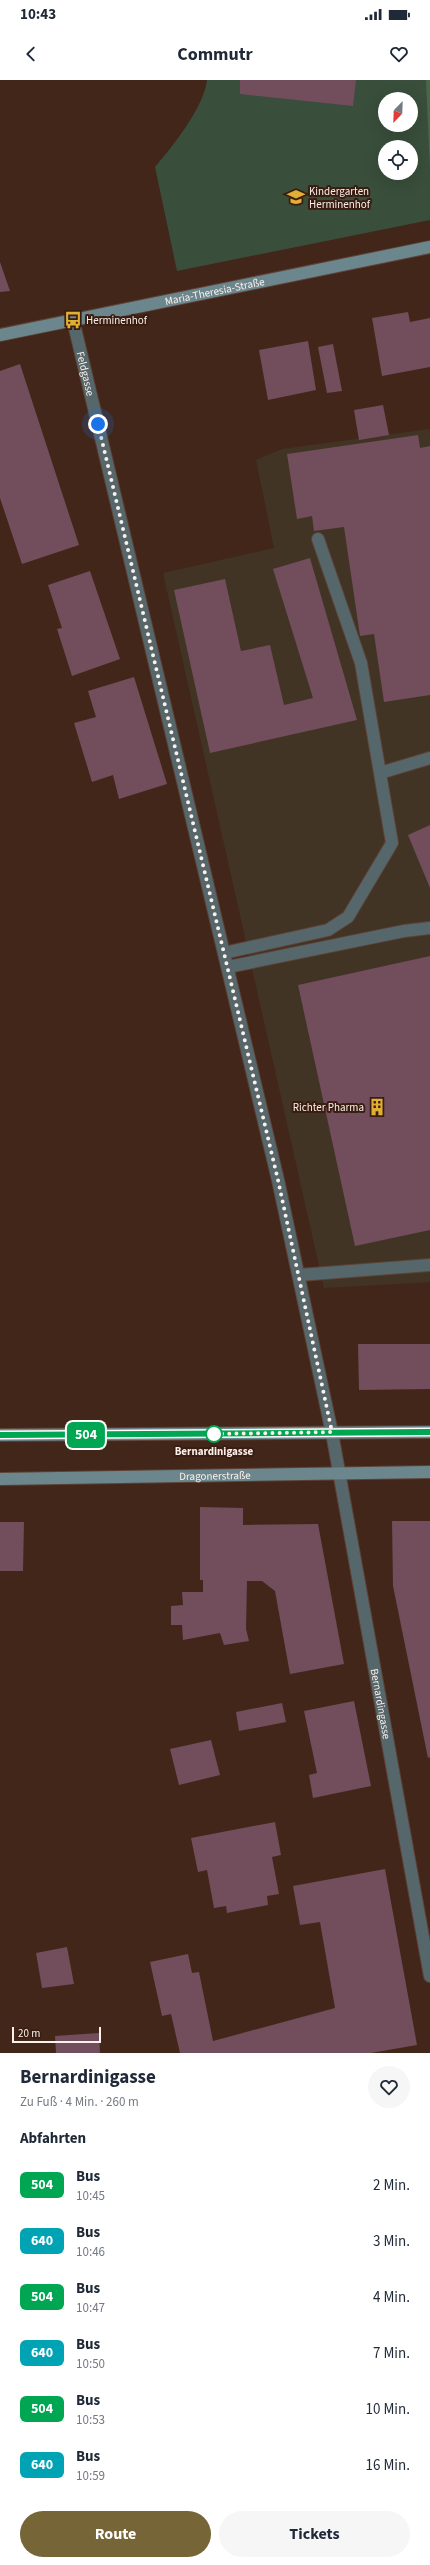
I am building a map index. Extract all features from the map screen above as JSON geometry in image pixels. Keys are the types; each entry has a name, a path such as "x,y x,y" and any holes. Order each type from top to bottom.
{"main road":[{"name":"Maria-Theresia-Straße","path":"0,335 430,247"},
{"path":"0,1435 430,1432"},
{"name":"Dragonerstraße","path":"0,1479 430,1472"}],"street":[{"name":"Feldgasse","path":"73,320 228,967 299,1275 332,1432"},
{"path":"224,953 328,930 348,917 392,843 361,663 318,539"},
{"path":"380,773 430,758"},
{"path":"228,967 404,931 430,928"},
{"path":"299,1275 430,1265"},
{"name":"Bernardingasse","path":"332,1432 430,1976"}],"shaded area":[{"path":"430,429 430,1282 324,1288 163,573 274,548 256,460 282,449"}],"green space":[{"name":"Kindergarten Herminenhof","path":"207,80 430,80 430,220 177,271 155,167 187,126 205,91"},
{"path":"426,80 430,80 430,170"}],"building":[{"path":"240,80 356,80 353,106 240,94"},
{"path":"0,262 10,291 0,292"},
{"path":"408,312 410,322 430,318 430,367 382,376 372,318"},
{"path":"308,341 316,390 268,400 259,350"},
{"path":"333,344 342,391 327,393 318,347"},
{"path":"20,364 79,545 22,564 0,498 0,371"},
{"path":"383,405 389,435 359,440 354,410"},
{"path":"418,435 420,448 430,446 430,695 384,702 374,634 360,636 344,527 314,531 312,516 297,519 287,454"},
{"path":"310,558 357,720 210,753 174,590 225,579 241,651 270,645 284,705 313,698 273,569"},
{"path":"90,571 120,659 72,676 57,629 62,628 48,585"},
{"path":"134,677 167,784 119,799 113,775 92,782 74,723 96,717 88,691"},
{"path":"430,825 430,888 408,835"},
{"name":"Richter Pharma","path":"430,956 430,1230 355,1246 298,985"},
{"path":"358,1344 430,1344 430,1389 359,1390"},
{"path":"200,1507 243,1508 243,1525 318,1524 344,1664 290,1674 275,1591 262,1581 247,1581 246,1629 249,1641 224,1645 220,1633 183,1640 182,1625 171,1625 171,1606 183,1605 182,1592 203,1592 203,1580 200,1580"},
{"path":"392,1521 430,1521 430,1757 428,1758 393,1586"},
{"path":"0,1522 24,1522 23,1571 0,1571"},
{"path":"354,1701 371,1786 313,1798 309,1775 317,1773 304,1711"},
{"path":"282,1703 286,1722 239,1731 236,1712"},
{"path":"211,1740 220,1775 179,1785 170,1749"},
{"path":"275,1822 281,1855 272,1857 279,1894 267,1896 268,1905 227,1913 226,1906 214,1908 207,1870 198,1872 191,1838"},
{"path":"385,1869 417,2045 371,2053 180,2053 171,2014 162,2016 150,1962 188,1954 192,1973 199,1972 213,2041 335,2008 320,1922 300,1925 293,1886"},
{"path":"67,1947 74,1984 42,1988 36,1953"},
{"path":"99,2033 100,2053 56,2053 55,2036"}],"bus line":[{"name":"504","path":"0,1435 430,1432"}],"place":[{"name":"Kindergarten Herminenhof","path":"296,197"},
{"name":"Herminenhof","path":"73,320"},
{"name":"Richter Pharma","path":"377,1107"},
{"name":"Bernardinigasse","path":"214,1434"}],"route":[{"path":"98,424 156,662 278,1180 332,1432 214,1434"}]}
